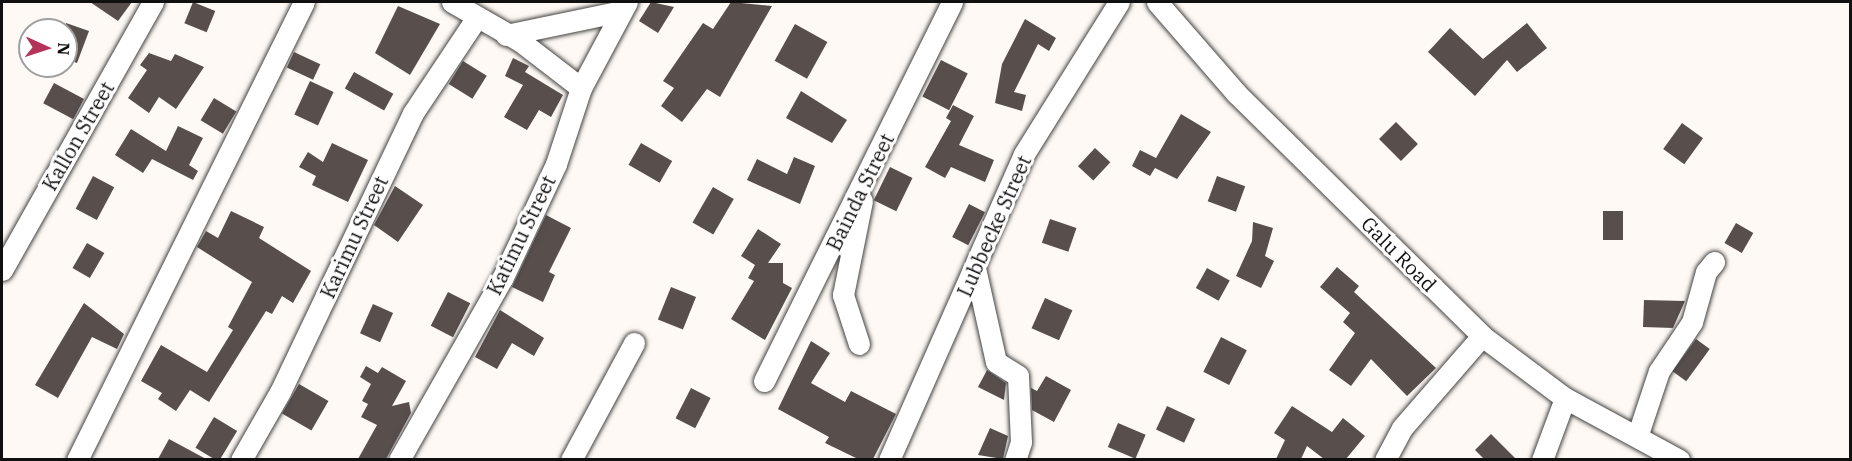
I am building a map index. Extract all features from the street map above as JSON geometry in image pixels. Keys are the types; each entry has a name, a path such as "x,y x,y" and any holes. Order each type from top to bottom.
{"street":[{"name":"Kallon Street","path":"2,270 153,2"},
{"path":"76,459 304,2"},
{"path":"452,2 475,20 506,35 581,88"},
{"name":"Bainda Street","path":"764,381 865,182 952,2"},
{"name":"Lubbecke Street","path":"889,459 1024,154 1119,2"},
{"name":"Galu Road","path":"1156,2 1236,93 1482,336 1565,398 1638,434 1679,459"},
{"path":"506,35 624,6"},
{"name":"Katimu Street","path":"399,459 502,279 556,164 581,88 624,6"},
{"name":"Karimu Street","path":"241,459 280,392 413,113 475,20"},
{"path":"859,344 843,295 865,182"},
{"path":"1638,434 1659,371 1692,322 1706,272 1714,262"},
{"path":"975,268 996,362 1018,376 1022,442 1016,459"},
{"path":"1385,459 1402,428 1482,336"},
{"path":"571,459 634,344"},
{"path":"1542,459 1565,398"}],"building":[{"path":"90,2 132,2 118,21"},
{"path":"193,2 215,11 207,32 184,23"},
{"path":"651,2 674,7 658,33 639,21"},
{"path":"731,2 772,6 720,97 707,89 682,122 661,106 674,88 663,81 703,23 713,29"},
{"path":"398,6 440,24 410,75 375,53"},
{"path":"1025,19 1056,38 1049,51 1038,44 1014,92 1026,95 1022,111 995,103 1002,64"},
{"path":"1527,23 1547,48 1517,72 1507,60 1475,96 1428,52 1450,28 1483,59"},
{"path":"795,24 827,42 807,79 775,61"},
{"path":"78,27 89,31 78,60"},
{"path":"294,52 320,64 313,80 287,67"},
{"path":"149,53 171,61 175,54 204,67 176,109 159,97 149,113 128,98 147,70 140,65"},
{"path":"513,58 529,66 525,72 563,95 551,117 539,110 527,130 504,117 523,85 505,76"},
{"path":"941,60 968,74 949,110 922,97"},
{"path":"463,61 487,76 472,99 449,84"},
{"path":"354,72 393,94 384,110 345,89"},
{"path":"310,81 334,92 318,126 294,115"},
{"path":"54,83 84,99 73,119 43,103"},
{"path":"801,91 847,120 832,143 786,118"},
{"path":"214,98 236,111 223,134 201,120"},
{"path":"953,105 974,116 959,145 994,160 985,182 951,167 945,178 925,167 951,121 946,118"},
{"path":"1181,114 1211,132 1177,179 1155,168 1150,176 1132,166 1140,150 1156,158"},
{"path":"1396,122 1418,144 1401,161 1379,139"},
{"path":"1682,123 1703,138 1684,164 1663,149"},
{"path":"178,126 203,138 189,165 198,171 193,180 152,159 143,173 115,155 131,129 166,151"},
{"path":"332,143 368,160 348,202 312,185 316,176 299,167 308,152 323,162"},
{"path":"641,143 672,161 660,183 628,165"},
{"path":"1095,148 1110,162 1093,181 1078,166"},
{"path":"794,157 815,166 800,204 747,180 757,159 787,174"},
{"path":"890,167 912,178 896,211 874,200"},
{"path":"93,176 114,187 97,220 76,209"},
{"path":"1217,176 1245,186 1236,212 1208,201"},
{"path":"395,186 423,205 398,242 374,225"},
{"path":"713,187 734,199 713,235 692,223"},
{"path":"969,204 985,212 968,245 952,237"},
{"path":"231,211 264,227 259,238 311,271 293,303 282,296 272,314 266,311 209,402 190,390 176,411 158,399 162,393 141,381 161,345 207,372 233,330 228,327 252,282 197,247 206,231 218,238"},
{"path":"1603,211 1623,211 1623,240 1603,240"},
{"path":"546,215 571,228 549,272 555,275 543,302 512,287"},
{"path":"1050,219 1076,228 1068,252 1042,243"},
{"path":"1253,222 1273,228 1265,256 1274,261 1261,288 1236,276 1252,241"},
{"path":"1736,223 1753,233 1742,253 1724,243"},
{"path":"758,229 781,244 768,263 783,263 783,283 792,288 765,340 731,319 754,281 748,278 755,265 741,256"},
{"path":"87,243 104,253 90,278 73,268"},
{"path":"1337,267 1359,286 1354,292 1436,368 1407,396 1371,359 1351,386 1329,370 1355,333 1343,322 1350,313 1320,287"},
{"path":"1207,268 1230,281 1219,301 1196,288"},
{"path":"671,287 696,297 683,330 658,319"},
{"path":"448,292 470,303 453,337 431,326"},
{"path":"1045,298 1072,310 1059,340 1032,328"},
{"path":"1644,300 1685,301 1673,328 1643,327"},
{"path":"84,303 124,334 117,349 92,337 58,398 35,385"},
{"path":"373,304 393,313 380,342 360,333"},
{"path":"500,310 544,338 534,356 512,343 497,369 475,357"},
{"path":"1221,337 1247,350 1229,385 1203,372"},
{"path":"1696,339 1710,349 1686,381 1672,371"},
{"path":"811,341 830,353 811,383 845,402 851,391 896,414 873,459 858,459 825,443 829,437 778,409"},
{"path":"366,366 378,373 382,367 406,381 392,406 409,402 411,413 386,459 358,459 377,425 361,417 368,404 362,401 371,384 360,377"},
{"path":"987,370 1006,383 1004,400 978,387"},
{"path":"1046,376 1071,390 1054,422 1032,410 1031,388 1037,391"},
{"path":"299,384 328,401 311,430 282,413"},
{"path":"691,388 711,398 695,428 676,418"},
{"path":"1167,406 1195,419 1184,443 1156,430"},
{"path":"1292,406 1332,432 1343,418 1365,436 1346,459 1324,459 1307,446 1301,459 1276,459 1285,440 1274,433"},
{"path":"214,417 237,431 220,460 195,448"},
{"path":"1118,423 1146,435 1135,459 1108,447"},
{"path":"990,428 1008,436 1003,459 978,455"},
{"path":"1491,434 1516,459 1484,459 1475,450"},
{"path":"169,439 206,459 158,459"}]}
